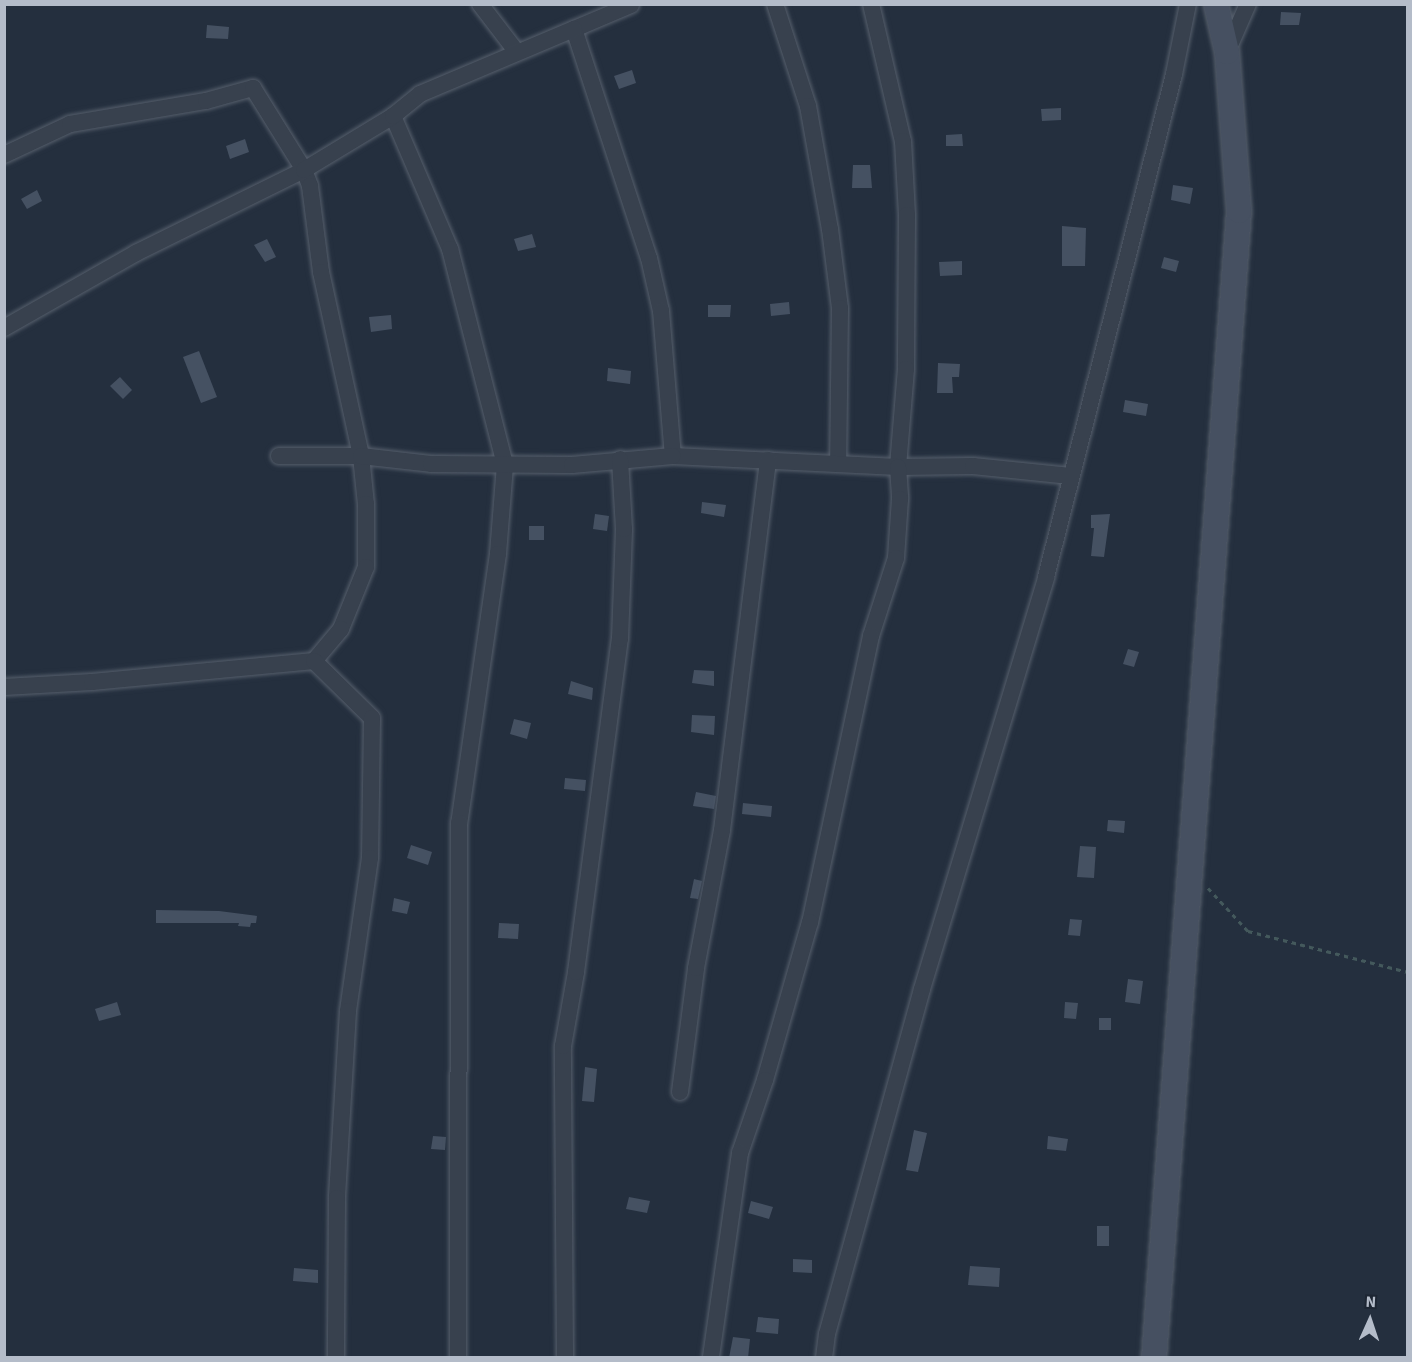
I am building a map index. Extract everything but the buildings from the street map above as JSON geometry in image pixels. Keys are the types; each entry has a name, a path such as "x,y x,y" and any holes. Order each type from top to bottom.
{"main road":[{"path":"1155,1358 1239,212 1227,52 1216,4"}],"street":[{"path":"480,4 516,51"},
{"path":"775,4 808,106 830,229 840,308 838,464"},
{"path":"711,1358 740,1153 765,1080 810,922 871,636 896,558 900,498 898,467 906,369 907,215 903,141 871,4"},
{"path":"826,1355 827,1334 922,989 1042,588 1174,74 1188,4"},
{"path":"1227,52 1248,4"},
{"path":"4,328 136,252 304,170 393,116 420,94 516,51 631,5"},
{"path":"574,28 649,258 661,311 673,456"},
{"path":"4,155 70,124 206,101 253,88 304,170 310,186 321,272 361,456 366,504 366,567 341,629 314,661 92,682 4,687"},
{"path":"393,116 450,249 505,465 498,554 459,823 458,1358"},
{"path":"279,456 361,456 432,464 572,465 673,456 898,467 973,466 1070,476"},
{"path":"565,1358 563,1046 576,972 620,639 624,529 620,459"},
{"path":"680,1092 696,968 722,830 768,460"},
{"path":"314,661 372,718 370,858 348,1011 337,1187 336,1358"}],"path":[{"path":"1191,877 1207,886 1248,931 1407,972"}]}
